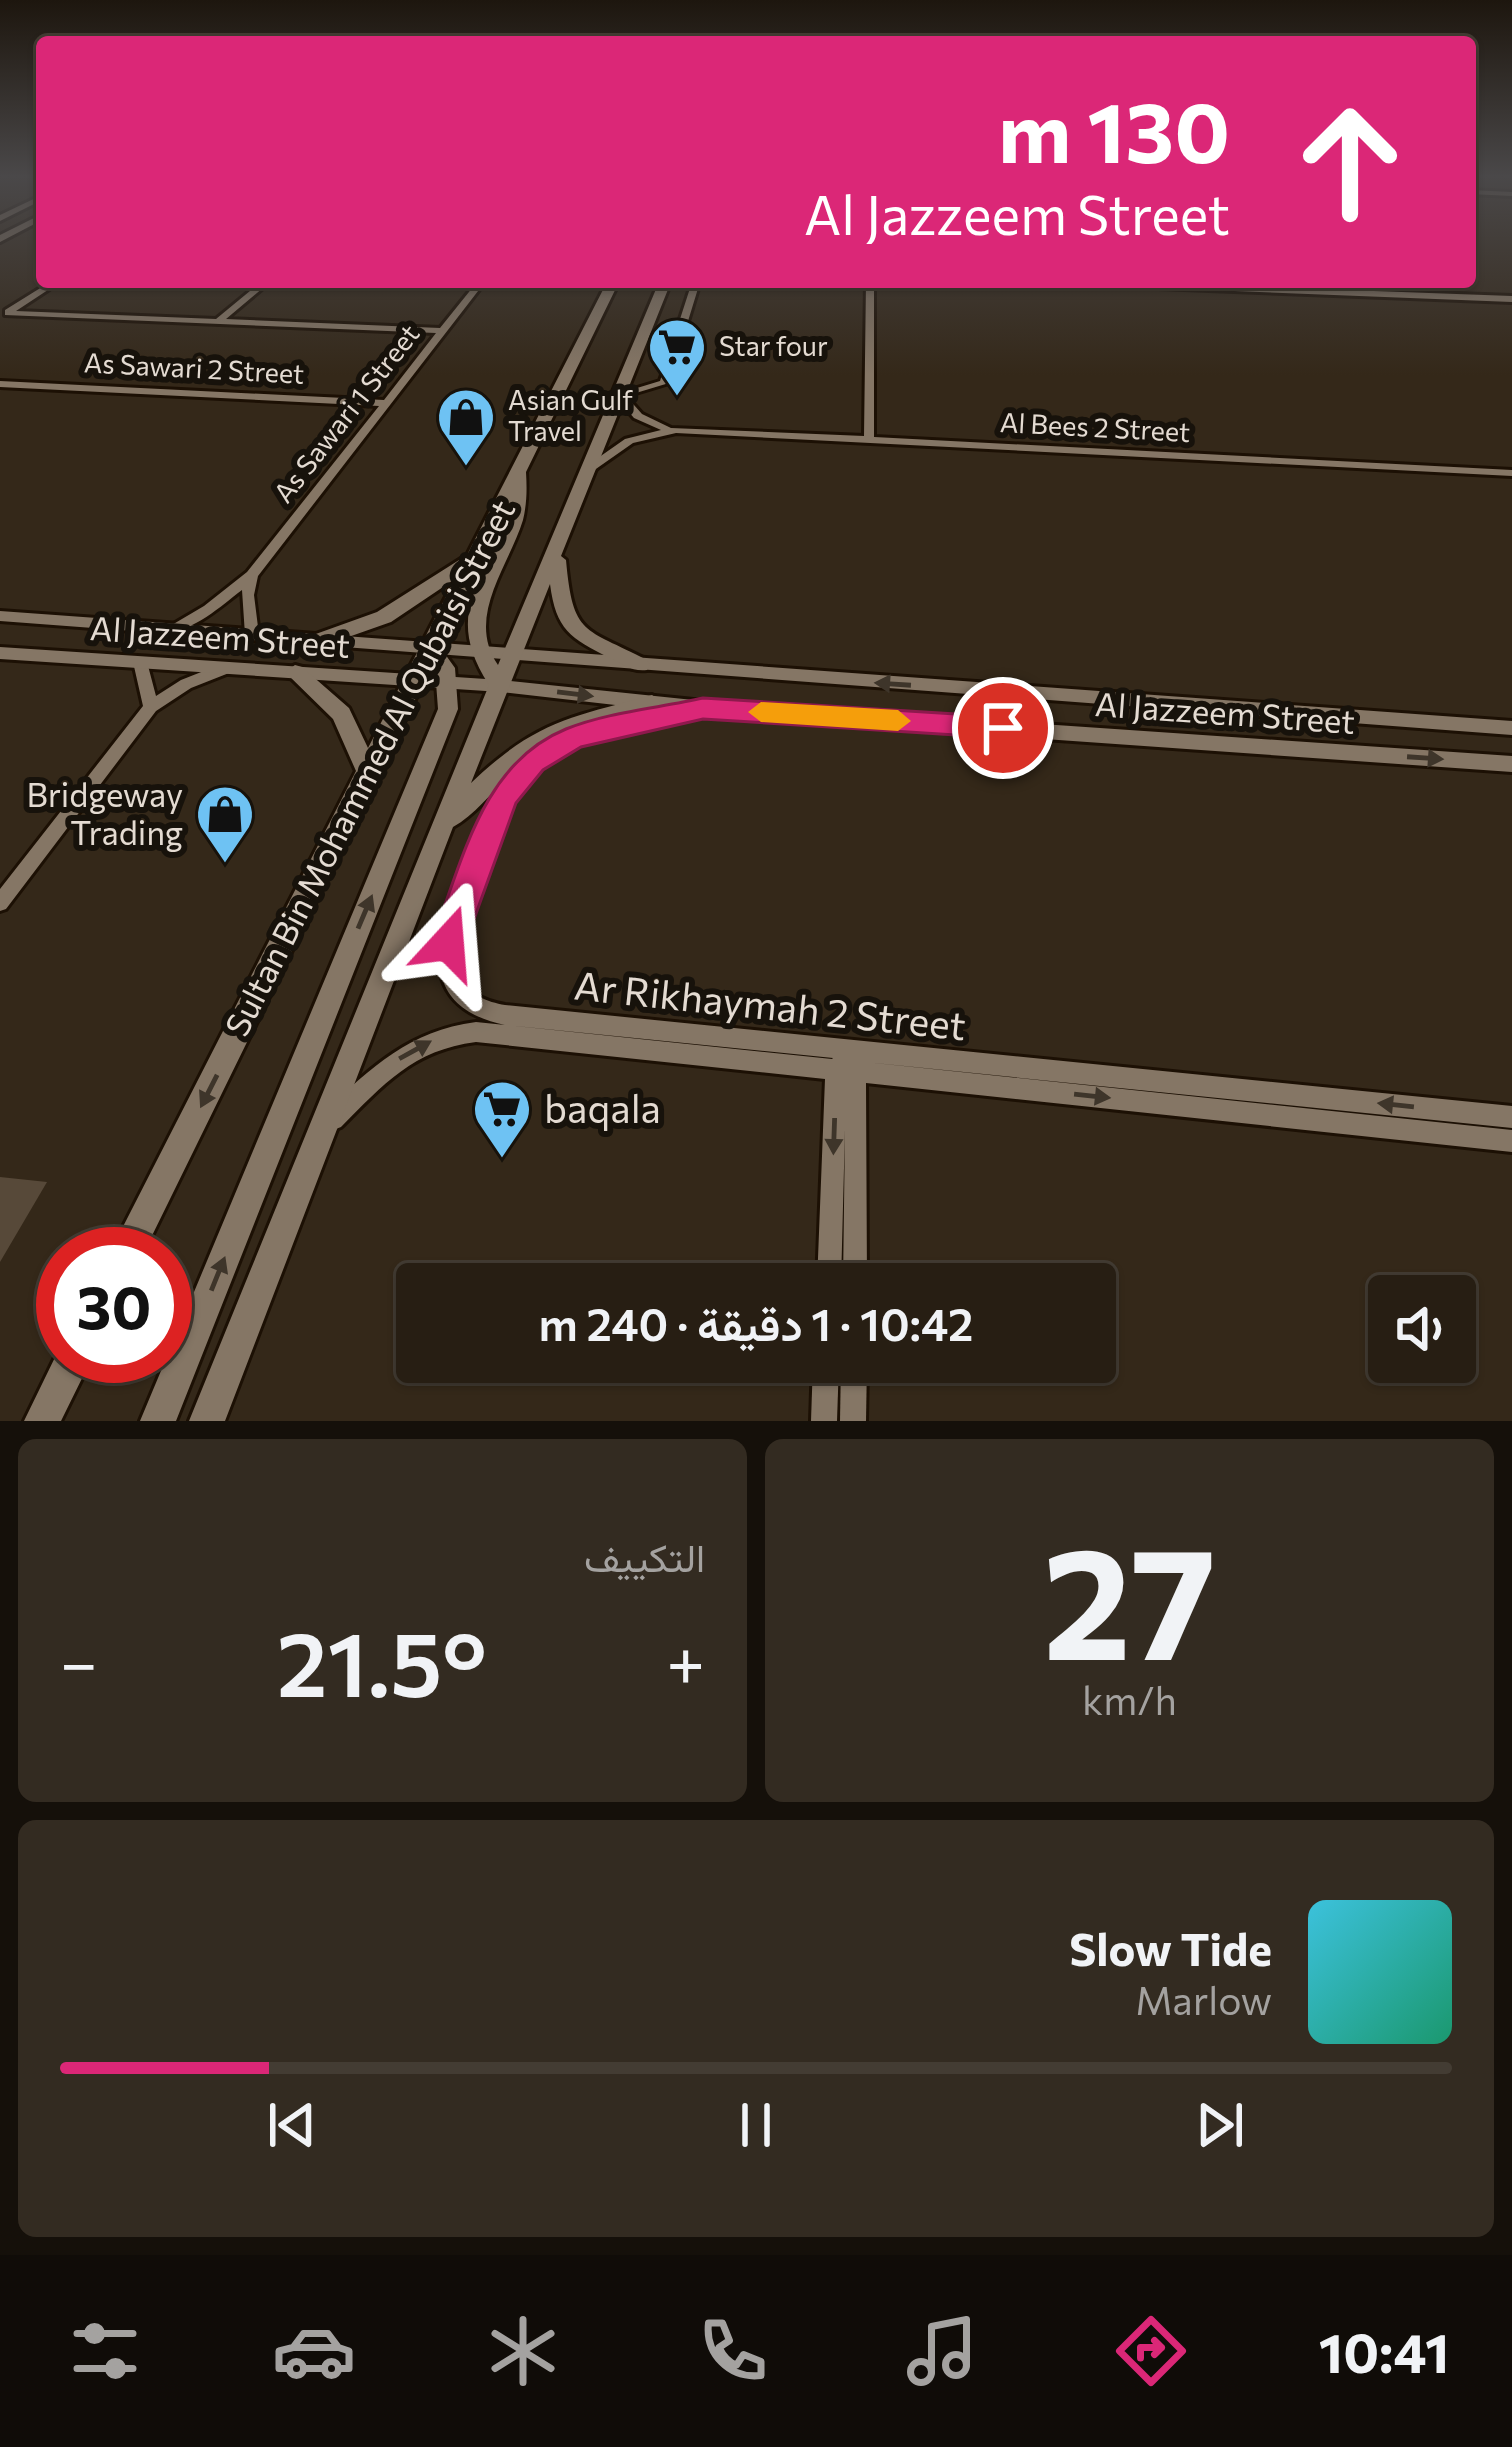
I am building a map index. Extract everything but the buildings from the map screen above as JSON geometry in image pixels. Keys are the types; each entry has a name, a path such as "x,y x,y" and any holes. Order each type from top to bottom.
{"main road":[{"name":"Sultan Bin Mohammed Al Qubaisi Street","path":"140,1227 610,288"},
{"name":"Sultan Bin Mohammed Al Qubaisi Street","path":"207,1421 441,827 663,288"},
{"path":"501,686 478,651 478,606 524,492 518,471"},
{"path":"556,550 560,598 572,629 595,646 640,665"},
{"path":"320,640 384,617 476,556"},
{"path":"158,1421 448,710 448,682 430,648"},
{"path":"296,672 342,714 368,773"},
{"path":"441,827 494,774 542,738 576,723 652,703"},
{"path":"42,1421 61,1383"}],"street":[{"path":"4,315 47,288"},
{"path":"219,321 259,288"},
{"name":"As Sawari 1 Street","path":"172,629 209,609 251,575 476,288"},
{"path":"619,395 664,383 694,288"},
{"path":"869,440 870,288"},
{"path":"1218,288 1512,299"},
{"path":"4,315 442,332"},
{"name":"As Sawari 2 Street","path":"0,384 387,403"},
{"name":"Al Bees 2 Street","path":"619,395 645,421 676,430 1512,473"},
{"name":"Al Bees 2 Street","path":"589,469 629,441 676,430"},
{"path":"251,575 247,595 252,635"},
{"name":"Al Jazzeem Street","path":"0,616 1512,728"},
{"name":"Al Jazzeem Street","path":"0,653 448,682 703,708 1512,764"},
{"path":"140,662 151,707"},
{"path":"0,903 151,707 186,684 224,670"},
{"name":"Ar Rikhaymah 2 Street","path":"703,708 574,738 521,772 496,810 452,930 447,957 453,982 468,1002 505,1015 847,1063 1512,1141"},
{"name":"Ar Rikhaymah 2 Street","path":"326,1125 404,1054 458,1033 847,1063"},
{"path":"847,1063 1022,1080 1037,1080 1046,1071 1512,1117"},
{"path":"831,1263 847,1063"},
{"path":"847,1063 854,1263"},
{"path":"824,1421 825,1383"},
{"path":"854,1383 854,1421"}],"slow traffic":[{"path":"761,712 898,721"}],"place":[{"name":"Star four","path":"677,398"},
{"name":"Asian Gulf Travel","path":"466,468"},
{"name":"Bridgeway Trading","path":"225,865"},
{"name":"baqala","path":"502,1160"}],"route":[{"path":"448,943 503,797 533,762 574,738 703,708 1003,728"}]}
